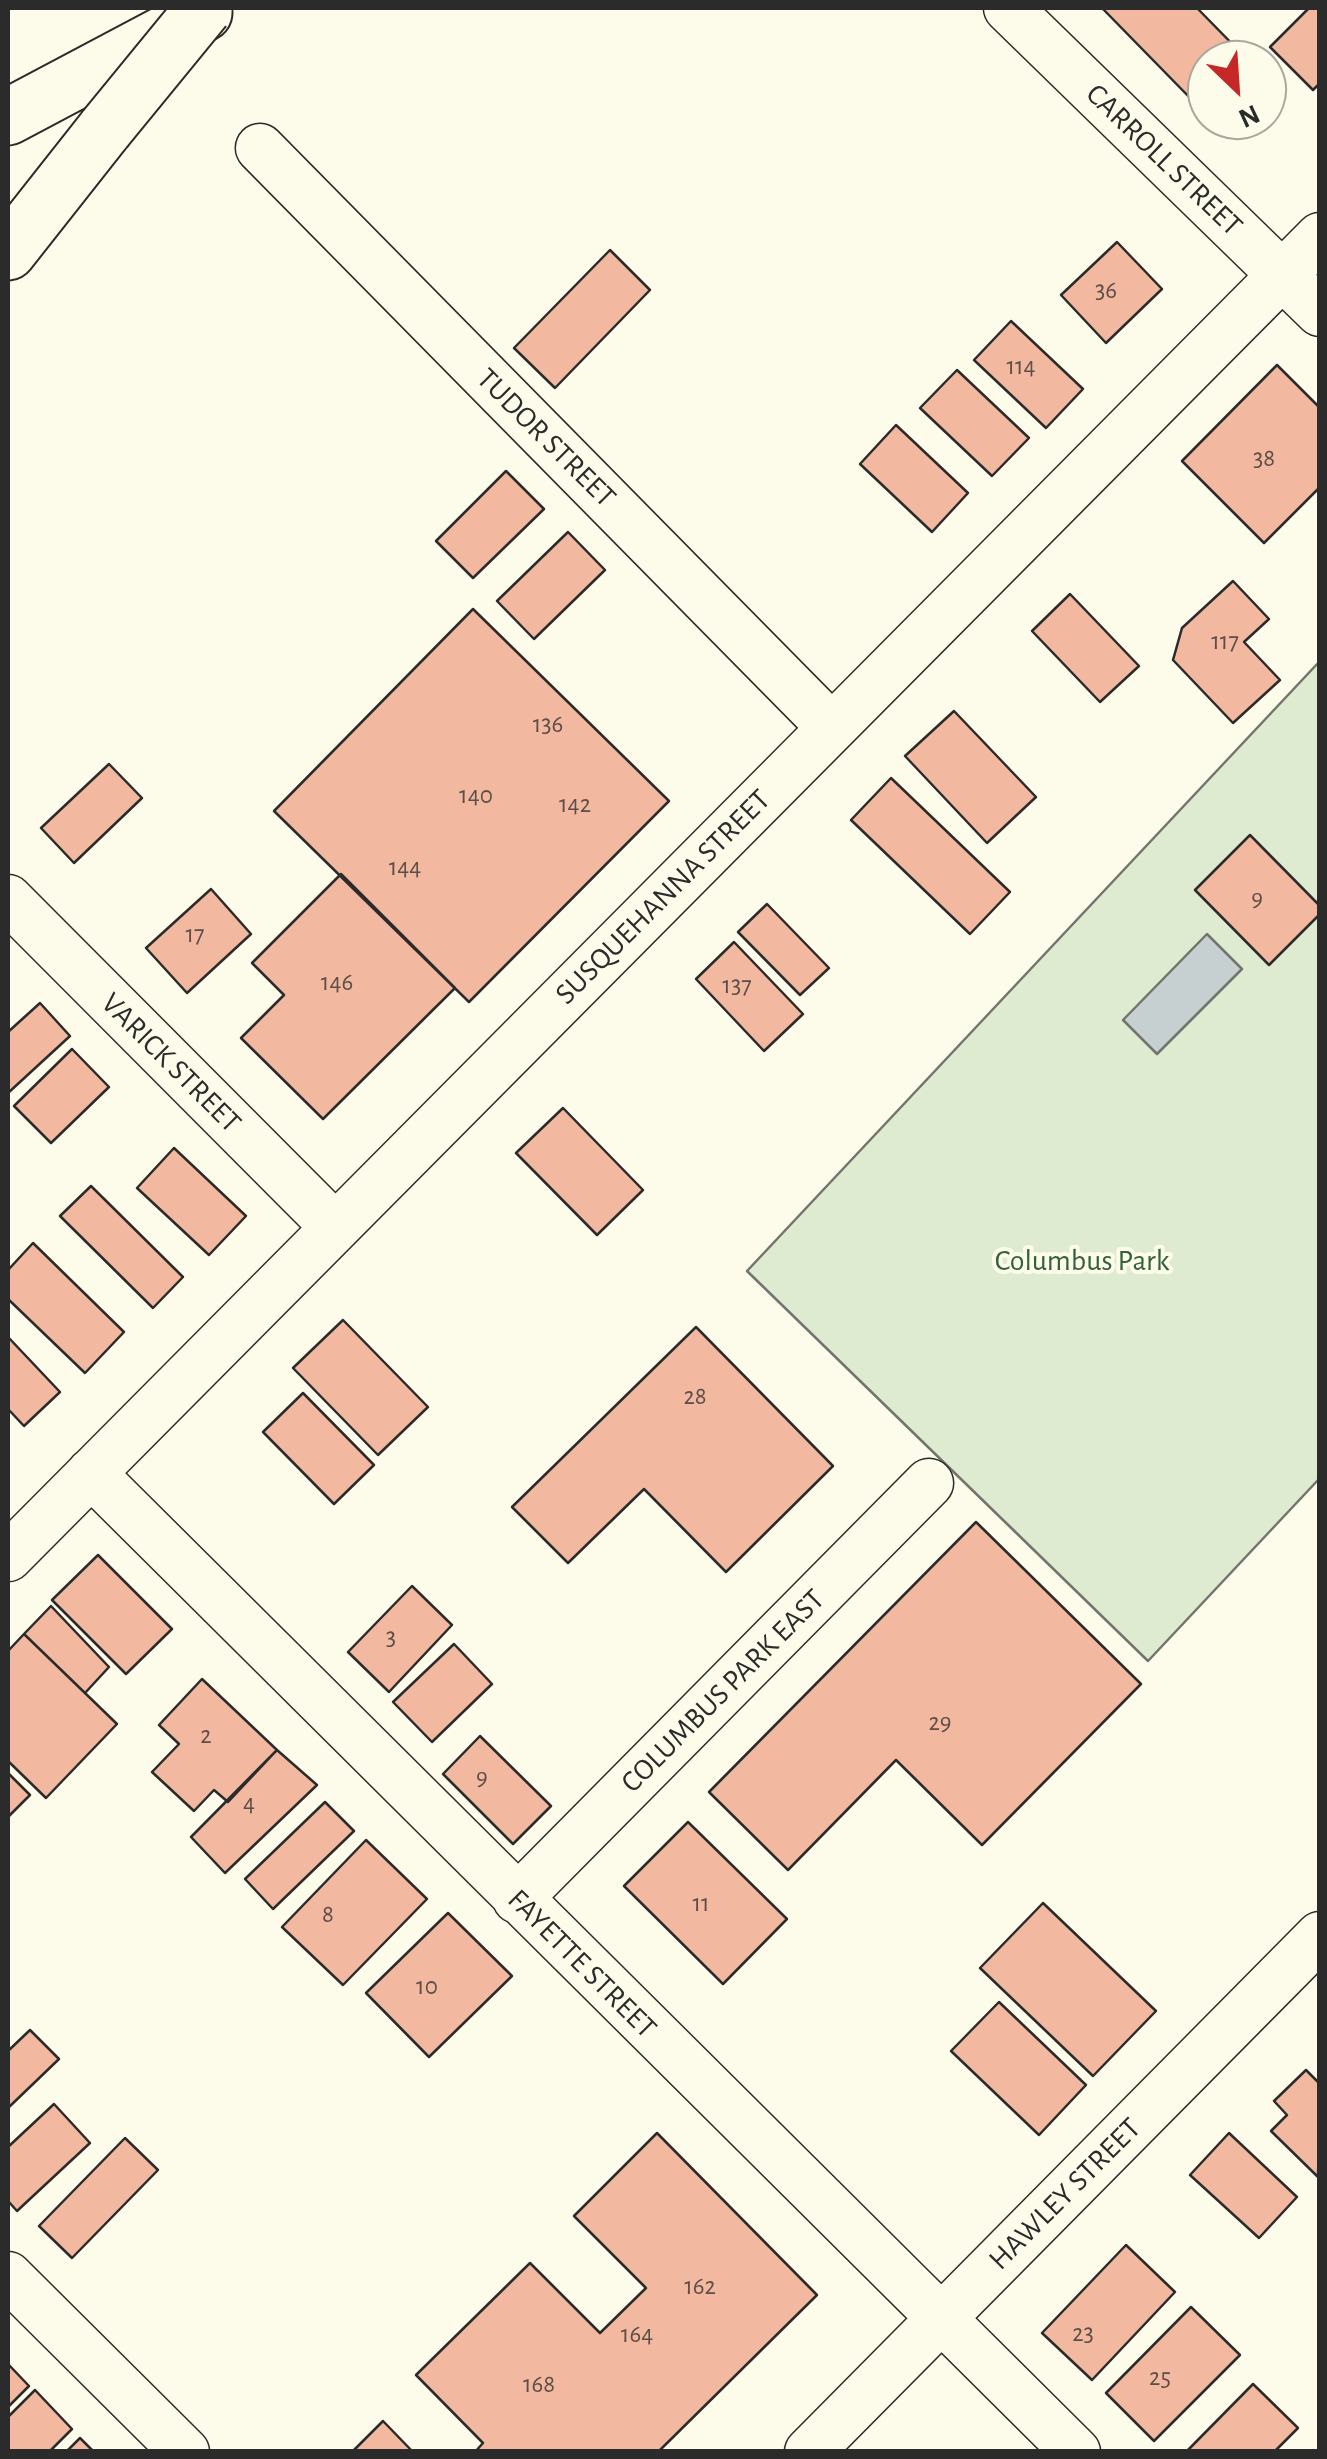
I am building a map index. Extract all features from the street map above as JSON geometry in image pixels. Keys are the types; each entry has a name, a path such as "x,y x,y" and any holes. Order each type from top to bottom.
{"main road":[{"path":"8,90 150,8"},
{"path":"8,252 204,8"},
{"path":"8,117 215,8"}],"street":[{"name":"CARROLL STREET","path":"1008,8 1320,312"},
{"name":"TUDOR STREET","path":"260,148 832,728"},
{"name":"SUSQUEHANNA STREET","path":"8,1557 1320,237"},
{"name":"VARICK STREET","path":"8,899 335,1227"},
{"name":"FAYETTE STREET","path":"92,1473 1076,2452"},
{"name":"COLUMBUS PARK EAST","path":"517,1900 929,1482"},
{"name":"HAWLEY STREET","path":"809,2452 1320,1936"},
{"path":"8,2276 185,2452"}],"green space":[{"name":"Columbus Park","path":"1319,662 1319,1479 1148,1661 747,1271"}],"shaded area":[{"path":"1207,934 1242,969 1157,1054 1123,1020"}],"building":[{"path":"1102,8 1197,8 1228,40 1187,40 1187,95"},
{"path":"1309,8 1320,8 1320,83 1313,90 1287,64 1287,40 1277,40"},
{"path":"1117,242 1162,289 1106,343 1061,295"},
{"path":"610,250 650,290 555,388 514,348"},
{"path":"1011,321 1083,389 1046,428 974,360"},
{"path":"1277,365 1320,408 1320,487 1264,543 1182,461"},
{"path":"957,370 1029,438 992,476 920,408"},
{"path":"896,425 968,493 932,532 860,464"},
{"path":"506,471 544,509 473,578 436,541"},
{"path":"568,532 605,570 534,639 497,601"},
{"path":"1233,581 1269,619 1244,642 1280,680 1233,723 1173,660 1182,628"},
{"path":"1070,594 1139,666 1100,702 1032,631"},
{"path":"473,609 669,801 469,1002 274,811"},
{"path":"954,711 1036,797 987,843 905,756"},
{"path":"109,764 142,798 74,863 41,828"},
{"path":"891,778 1010,892 970,934 851,820"},
{"path":"1250,835 1320,906 1320,914 1269,965 1195,890"},
{"path":"341,874 455,988 323,1119 241,1038 284,995 252,963"},
{"path":"211,889 251,934 187,993 146,948"},
{"path":"767,904 829,968 800,995 738,932"},
{"path":"734,942 803,1014 764,1051 696,979"},
{"path":"40,1003 70,1036 8,1093 8,1032"},
{"path":"72,1049 109,1087 51,1143 14,1106"},
{"path":"563,1108 643,1190 597,1235 516,1153"},
{"path":"174,1148 246,1216 209,1255 137,1188"},
{"path":"91,1186 183,1277 153,1308 60,1216"},
{"path":"33,1243 124,1332 85,1373 8,1299 8,1270"},
{"path":"343,1320 428,1407 378,1455 293,1368"},
{"path":"696,1327 833,1466 726,1572 644,1489 568,1563 512,1507"},
{"path":"8,1337 60,1392 24,1426 8,1409"},
{"path":"303,1393 374,1465 334,1504 263,1432"},
{"path":"976,1522 1141,1684 982,1845 896,1760 788,1870 709,1792"},
{"path":"98,1555 172,1629 126,1674 52,1600"},
{"path":"412,1586 452,1625 389,1692 348,1652"},
{"path":"51,1606 109,1667 85,1693 24,1634"},
{"path":"24,1634 117,1724 46,1798 8,1761 8,1651"},
{"path":"454,1644 492,1684 432,1742 393,1702"},
{"path":"202,1679 277,1750 228,1802 214,1790 194,1811 152,1772 179,1744 159,1725"},
{"path":"480,1736 551,1806 513,1844 443,1774"},
{"path":"277,1750 317,1785 225,1873 191,1837"},
{"path":"8,1773 30,1795 8,1817"},
{"path":"325,1802 354,1831 273,1909 245,1879"},
{"path":"688,1822 787,1919 723,1984 624,1886"},
{"path":"366,1840 427,1899 343,1985 282,1927"},
{"path":"1043,1903 1156,2011 1093,2076 980,1968"},
{"path":"448,1913 512,1976 429,2057 366,1993"},
{"path":"999,2002 1086,2085 1039,2135 951,2051"},
{"path":"30,2030 59,2059 8,2108 8,2051"},
{"path":"1306,2070 1320,2084 1318,2177 1271,2131 1287,2115 1274,2101"},
{"path":"54,2104 90,2143 17,2211 8,2201 8,2147"},
{"path":"657,2133 817,2295 658,2452 475,2452 483,2443 416,2375 530,2263 600,2333 646,2288 574,2216"},
{"path":"1229,2133 1297,2197 1259,2238 1190,2175"},
{"path":"125,2138 158,2170 72,2258 39,2226"},
{"path":"1126,2245 1175,2292 1092,2380 1042,2333"},
{"path":"1191,2307 1240,2355 1154,2441 1106,2393"},
{"path":"8,2364 29,2386 8,2407"},
{"path":"1253,2384 1298,2428 1274,2452 1186,2452"},
{"path":"35,2390 72,2429 49,2452 8,2452 8,2417"},
{"path":"383,2421 413,2452 352,2452"},
{"path":"80,2438 94,2452 66,2452"}]}
